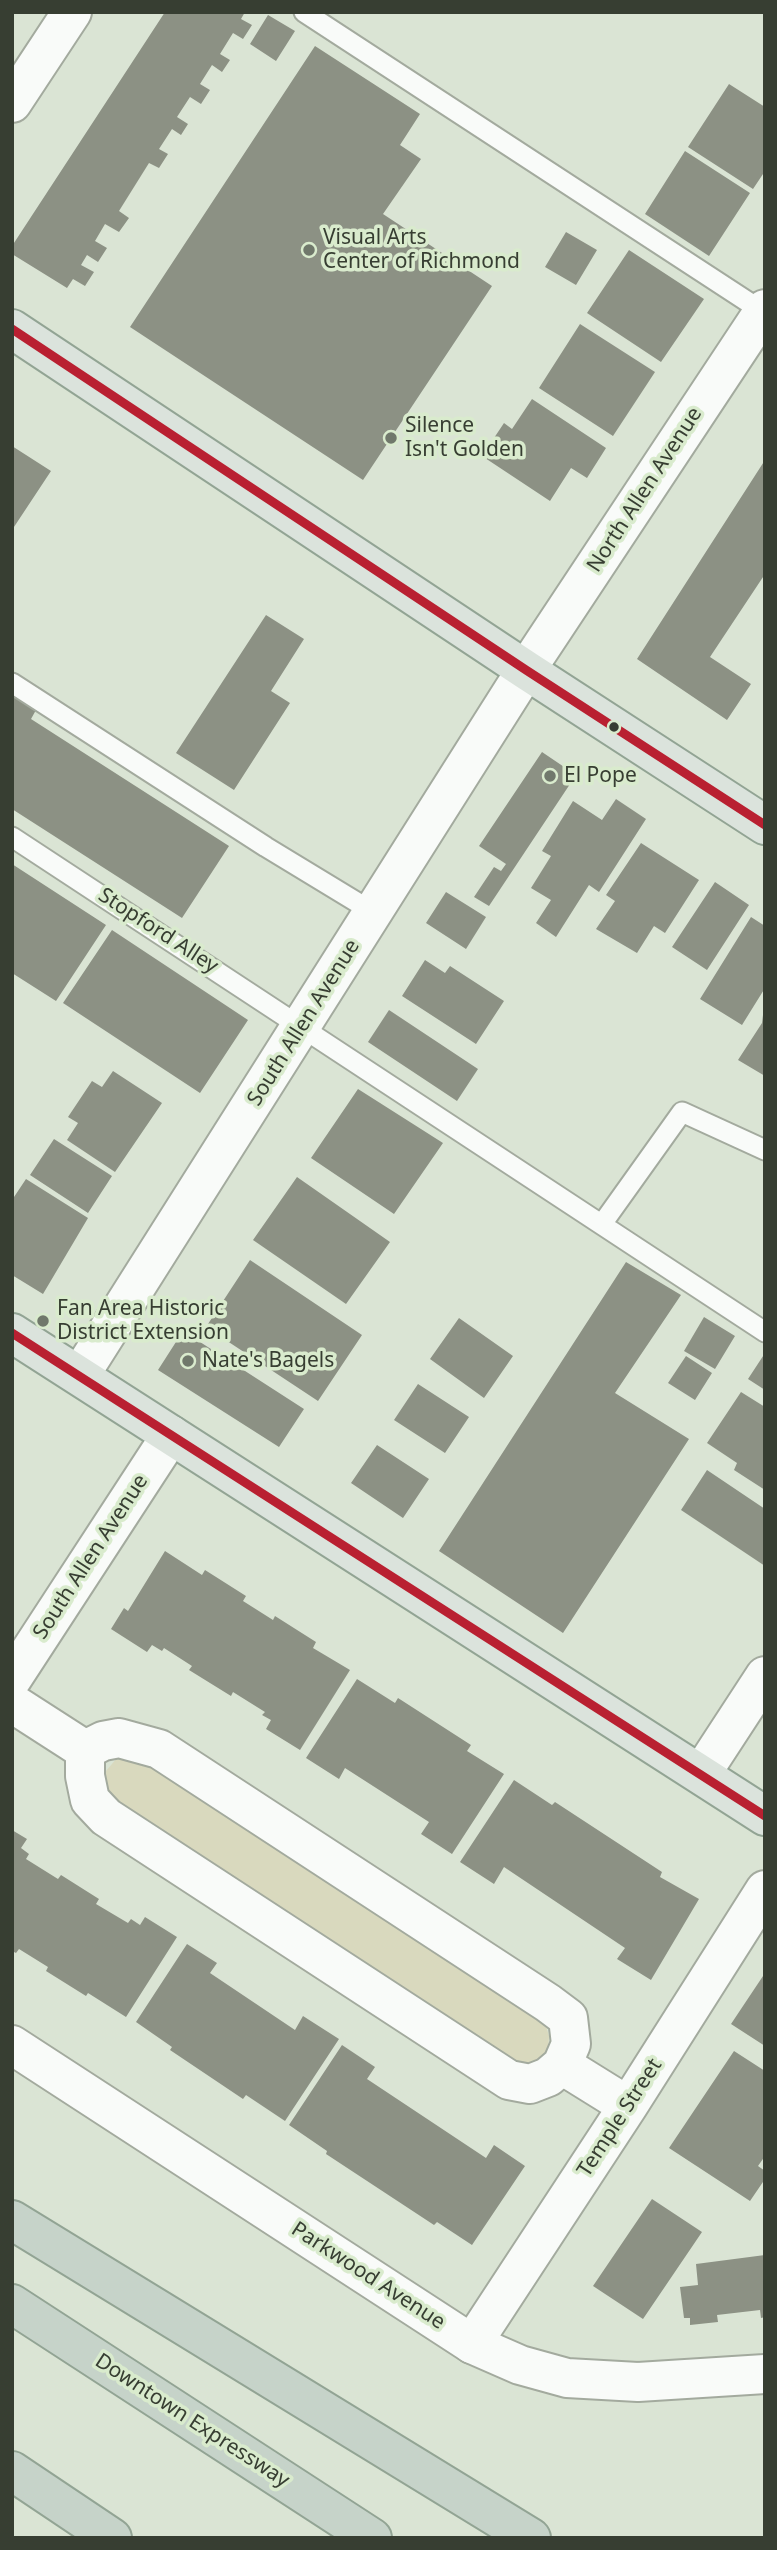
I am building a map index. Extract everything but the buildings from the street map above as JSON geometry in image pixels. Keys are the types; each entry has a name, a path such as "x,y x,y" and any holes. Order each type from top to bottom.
{"highway":[{"path":"12,2201 189,2328"},
{"path":"12,2220 531,2538"},
{"name":"Downtown Expressway","path":"12,2304 372,2538"},
{"path":"12,2471 112,2538"}],"main road":[{"path":"12,329 765,825"},
{"path":"12,1333 765,1816"}],"street":[{"path":"12,103 72,12"},
{"name":"North Allen Avenue","path":"526,670 764,311"},
{"name":"South Allen Avenue","path":"80,1375 526,670"},
{"name":"South Allen Avenue","path":"12,1679 170,1435"},
{"path":"701,1774 765,1676"},
{"path":"12,1703 85,1750"},
{"path":"119,1738 159,1749 517,1983 568,2018 571,2044 562,2065 548,2077 530,2084 509,2080 106,1817 90,1800 85,1776 85,1750 103,1741 119,1738"},
{"name":"Temple Street","path":"472,2344 765,1890"},
{"name":"Parkwood Avenue","path":"12,2045 472,2344 520,2365 567,2378 638,2382 765,2374"},
{"path":"562,2065 628,2106"}],"lane":[{"path":"304,12 764,311"},
{"path":"12,683 373,912"},
{"name":"Stopford Alley","path":"12,837 765,1332"},
{"path":"602,1224 682,1112 765,1150"}],"green space":[{"path":"117,1758 142,1758 544,2020 549,2036 548,2050 540,2062 526,2066 510,2064 120,1810 104,1785 106,1771"}],"transit line":[{"path":"12,329 765,825"},
{"path":"12,1333 765,1816"}],"place":[{"name":"Visual Arts Center of Richmond","path":"309,250"},
{"name":"Silence Isn't Golden","path":"391,438"},
{"name":"El Pope","path":"550,776"},
{"name":"Fan Area Historic District Extension","path":"43,1321"},
{"name":"Nate's Bagels","path":"188,1361"}]}
